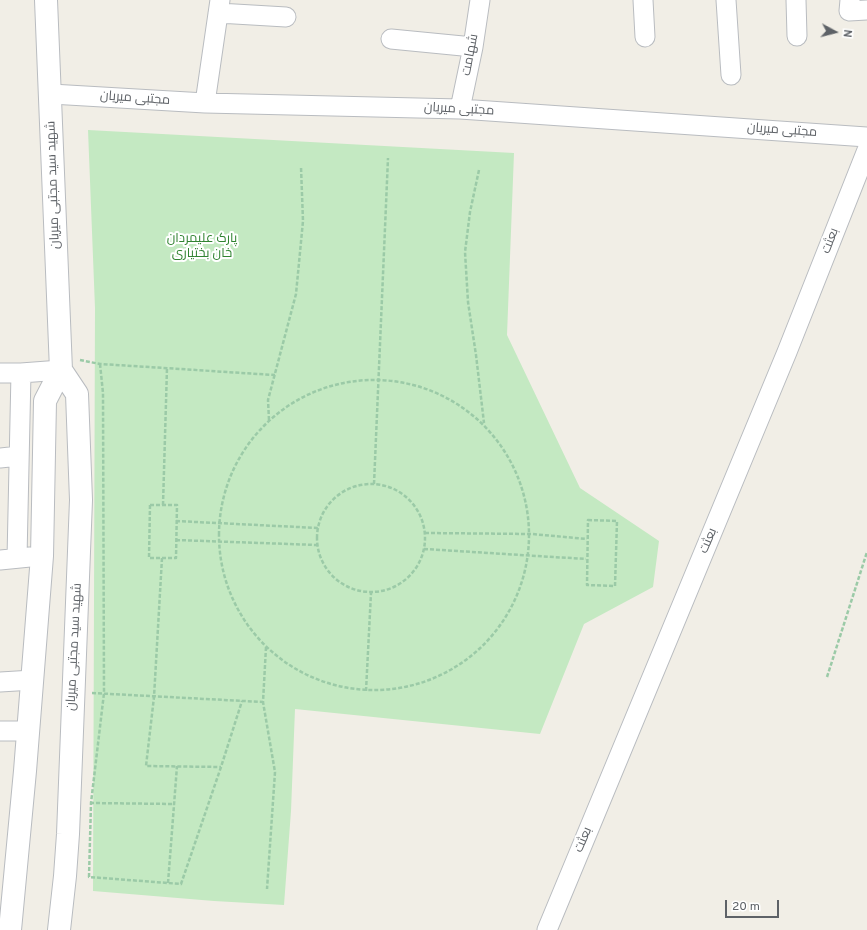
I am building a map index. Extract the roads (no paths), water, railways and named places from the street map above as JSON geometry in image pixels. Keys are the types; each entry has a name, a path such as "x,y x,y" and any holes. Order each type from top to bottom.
{"street":[{"name":"شهید سید مجتبی میریان","path":"10,930 33,680 42,556 45,401 61,370 46,0"},
{"name":"شهامت","path":"460,109 473,47 480,0"},
{"path":"643,0 645,37"},
{"path":"726,0 731,75"},
{"path":"796,0 797,36"},
{"path":"850,0 849,11 867,10"},
{"path":"205,103 219,6 286,17"},
{"path":"391,39 473,47"},
{"name":"مجتبی میریان","path":"51,94 205,103 460,109 867,137"},
{"name":"بعثت","path":"547,930 784,360 867,150"},
{"name":"شهید سید مجتبی میریان","path":"59,930 68,834 72,701 80,560 81,500 77,394 61,370"},
{"path":"0,373 61,370"},
{"path":"21,373 19,456 9,559 42,556"},
{"path":"0,458 19,456"},
{"path":"0,682 33,680"},
{"path":"0,731 28,731"}],"park label":[{"name":"پارک علیمردان خان بختیاری","path":"202,246"}]}
